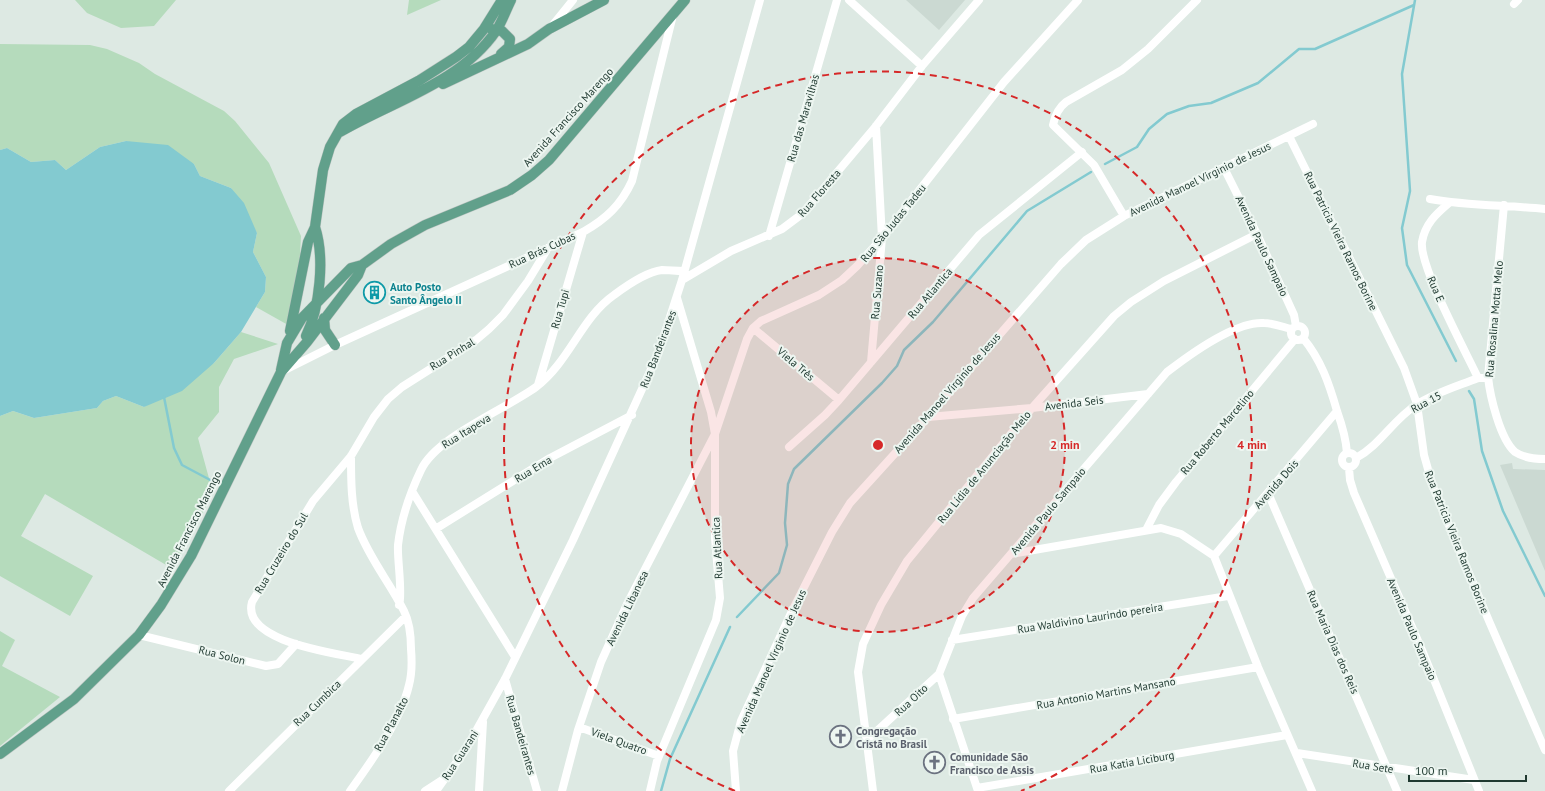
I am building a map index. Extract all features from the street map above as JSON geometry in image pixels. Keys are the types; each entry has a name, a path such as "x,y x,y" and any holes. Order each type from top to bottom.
{"main road":[{"path":"287,343 308,242 315,227 326,156 337,134 349,118 420,80 456,57 484,29 502,0"},
{"path":"337,134 378,111 422,90 467,62 477,54 497,29 511,0"},
{"path":"422,90 448,82 493,60 540,36 604,0"},
{"name":"Avenida Francisco Marengo","path":"281,372 287,343 302,318 351,268 362,265 391,244 426,225 498,197 532,175 549,160 685,0"},
{"path":"484,29 497,29 506,33 510,39 508,49 493,60"},
{"path":"510,39 527,39 540,36"},
{"path":"298,352 311,327 318,301 320,242 315,227"},
{"name":"Avenida Francisco Marengo","path":"0,754 74,699 138,635 161,605 191,556 281,372 358,275 362,265"},
{"path":"319,276 334,285"},
{"path":"324,318 325,330 335,345"}],"street":[{"path":"549,30 573,0"},
{"name":"Rua Bandeirantes","path":"483,719 506,679 632,415 658,354 677,298 683,271 760,0"},
{"name":"Rua das Maravilhas","path":"769,236 837,0"},
{"path":"849,0 922,66"},
{"name":"Rua Floresta","path":"682,280 731,251 769,236 793,223 876,126 922,66 979,0"},
{"path":"1124,216 1106,183 1094,165 1053,125 1060,106 1122,70 1148,48 1197,0"},
{"name":"Rua São Judas Tadeu","path":"753,328 760,321 819,295 842,280 857,266 882,238 1004,82 1079,1"},
{"name":"Rua Brás Cubas","path":"281,372 335,345 583,232 599,223 612,212 626,194 632,181 673,15"},
{"name":"Avenida Manoel Virginio de Jesus","path":"736,791 733,751 741,721 792,611 832,532 850,503 928,417 1060,264 1086,240 1124,216 1313,124"},
{"name":"Rua Suzano","path":"871,362 882,238 876,126"},
{"name":"Rua Patricia Vieira Ramos Borine","path":"1289,136 1404,368 1417,404 1424,455 1433,487 1545,750"},
{"name":"Rua Atlantica","path":"789,447 826,415 979,235 1082,152"},
{"name":"Avenida Paulo Sampaio","path":"1224,168 1257,234 1294,315 1294,327 1291,335 1299,339 1324,369 1345,433 1347,453 1342,460 1344,465 1349,468 1350,480 1354,493 1422,650 1479,791"},
{"path":"1430,200 1449,203 1504,205 1545,209"},
{"name":"Rua E","path":"1449,203 1434,216 1426,229 1422,243 1423,257 1432,280 1478,378"},
{"name":"Rua Rosalina Motta Melo","path":"1504,205 1488,377 1489,393 1507,441 1515,451 1524,456 1545,459"},
{"name":"Rua Tupi","path":"537,385 583,232"},
{"name":"Rua Lídia de Anunciação Melo","path":"873,791 858,672 859,660 881,604 907,561 1032,408 1114,316 1131,302 1164,281 1257,234"},
{"name":"Rua Pinhal","path":"351,456 374,417 388,399 402,386 476,340 503,315 528,281 548,248"},
{"name":"Rua Itapeva","path":"412,491 421,468 442,446 521,397 537,385 562,362 604,302 648,275 661,270 683,271"},
{"name":"Rua Atlantica","path":"650,791 652,775 718,612 720,598 715,538 715,434 711,412 677,298"},
{"name":"Avenida Paulo Sampaio","path":"939,674 952,640 972,598 1167,372 1203,346 1247,325 1264,323 1304,328 1305,333 1299,339"},
{"path":"715,434 747,339 753,328"},
{"name":"Viela Três","path":"753,328 839,400"},
{"name":"Rua Roberto Marcelino","path":"1146,530 1159,504 1176,482 1299,339"},
{"name":"Rua 15","path":"1356,458 1373,447 1406,412 1417,404 1478,378 1488,377"},
{"name":"Avenida Seis","path":"928,417 1032,408 1148,394"},
{"name":"Avenida Dois","path":"1214,556 1338,411"},
{"name":"Rua Ema","path":"437,528 550,458 632,415"},
{"name":"Avenida Libanesa","path":"562,791 579,727 601,662 618,623 715,434"},
{"path":"1347,453 1353,454 1356,458 1354,466 1349,468"},
{"path":"351,456 352,496 359,529 364,542 399,604"},
{"name":"Rua Cruzeiro do Sul","path":"351,456 313,501 252,602 250,608 251,614 260,626 277,637 296,644 362,659"},
{"path":"412,491 437,528 516,657"},
{"name":"Rua Planalto","path":"350,791 385,736 403,704 410,685 411,637 406,616 399,604 398,545 406,506 412,491"},
{"name":"Rua Maria Dias dos Reis","path":"1268,493 1398,791"},
{"path":"1011,554 1146,530 1170,530 1192,540 1214,556 1228,596 1297,753 1312,791"},
{"name":"Rua Waldivino Laurindo pereira","path":"952,640 1228,596"},
{"name":"Rua Cumbica","path":"229,791 406,616"},
{"name":"Rua Solon","path":"138,635 266,666 278,664 296,644"},
{"name":"Rua Antonio Martins Mansano","path":"953,719 1258,667"},
{"path":"939,674 977,790"},
{"name":"Rua Oito","path":"866,741 939,674"},
{"name":"Rua Bandeirantes","path":"506,679 537,791"},
{"path":"479,791 483,719"},
{"name":"Rua Guarani","path":"436,791 466,749 483,719"},
{"name":"Viela Quatro","path":"579,727 659,756"},
{"name":"Rua Katia Liciburg","path":"977,790 1288,735"},
{"name":"Rua Sete","path":"1297,753 1474,780"},
{"path":"425,791 446,778"}],"shaded area":[{"path":"906,0 965,0 939,30"},
{"path":"1512,463 1513,469 1545,470 1545,571 1500,465"}],"green space":[{"path":"75,0 176,0 154,26 121,28 87,13"},
{"path":"409,0 441,0 407,15"},
{"path":"0,44 90,45 107,49 139,63 155,74 224,111 235,121 269,163 301,236 299,274 288,325 256,307 265,292 266,277 253,252 257,233 231,188 200,176 194,164 126,141 100,147 66,170 55,160 31,162 7,148 0,150"},
{"path":"241,332 278,344 234,359 219,387 219,412 198,438 213,493 173,569 45,494 21,536 93,576 70,616 0,576 0,416 13,411 34,418 97,408 103,401 116,396 144,407 214,363"},
{"path":"0,631 15,640 2,666 60,697 0,746"}],"water":[{"path":"126,141 168,145 194,164 200,176 231,188 244,203 257,233 253,252 266,277 265,292 241,332 214,363 182,391 144,407 116,396 103,401 97,408 34,418 13,411 0,416 0,150 7,148 31,162 55,160 66,170 100,147"}],"waterway":[{"path":"1415,0 1402,74 1410,191 1402,228 1407,265 1456,361"},
{"path":"1105,164 1137,147 1149,129 1167,114 1189,106 1211,103 1258,83 1299,49 1315,49 1414,5"},
{"path":"737,617 779,573 787,545 785,523 788,484 794,469 882,383 897,366 904,350 933,322 1027,211 1091,172"},
{"path":"1469,391 1474,399 1482,451 1503,511 1545,596"},
{"path":"164,397 174,448 182,465 214,482"},
{"path":"661,791 670,759 730,627"}],"place":[{"name":"Auto Posto Santo Ângelo II","path":"375,293"},
{"name":"Congregação Cristã no Brasil","path":"841,737"},
{"name":"Comunidade São Francisco de Assis","path":"935,763"}]}
